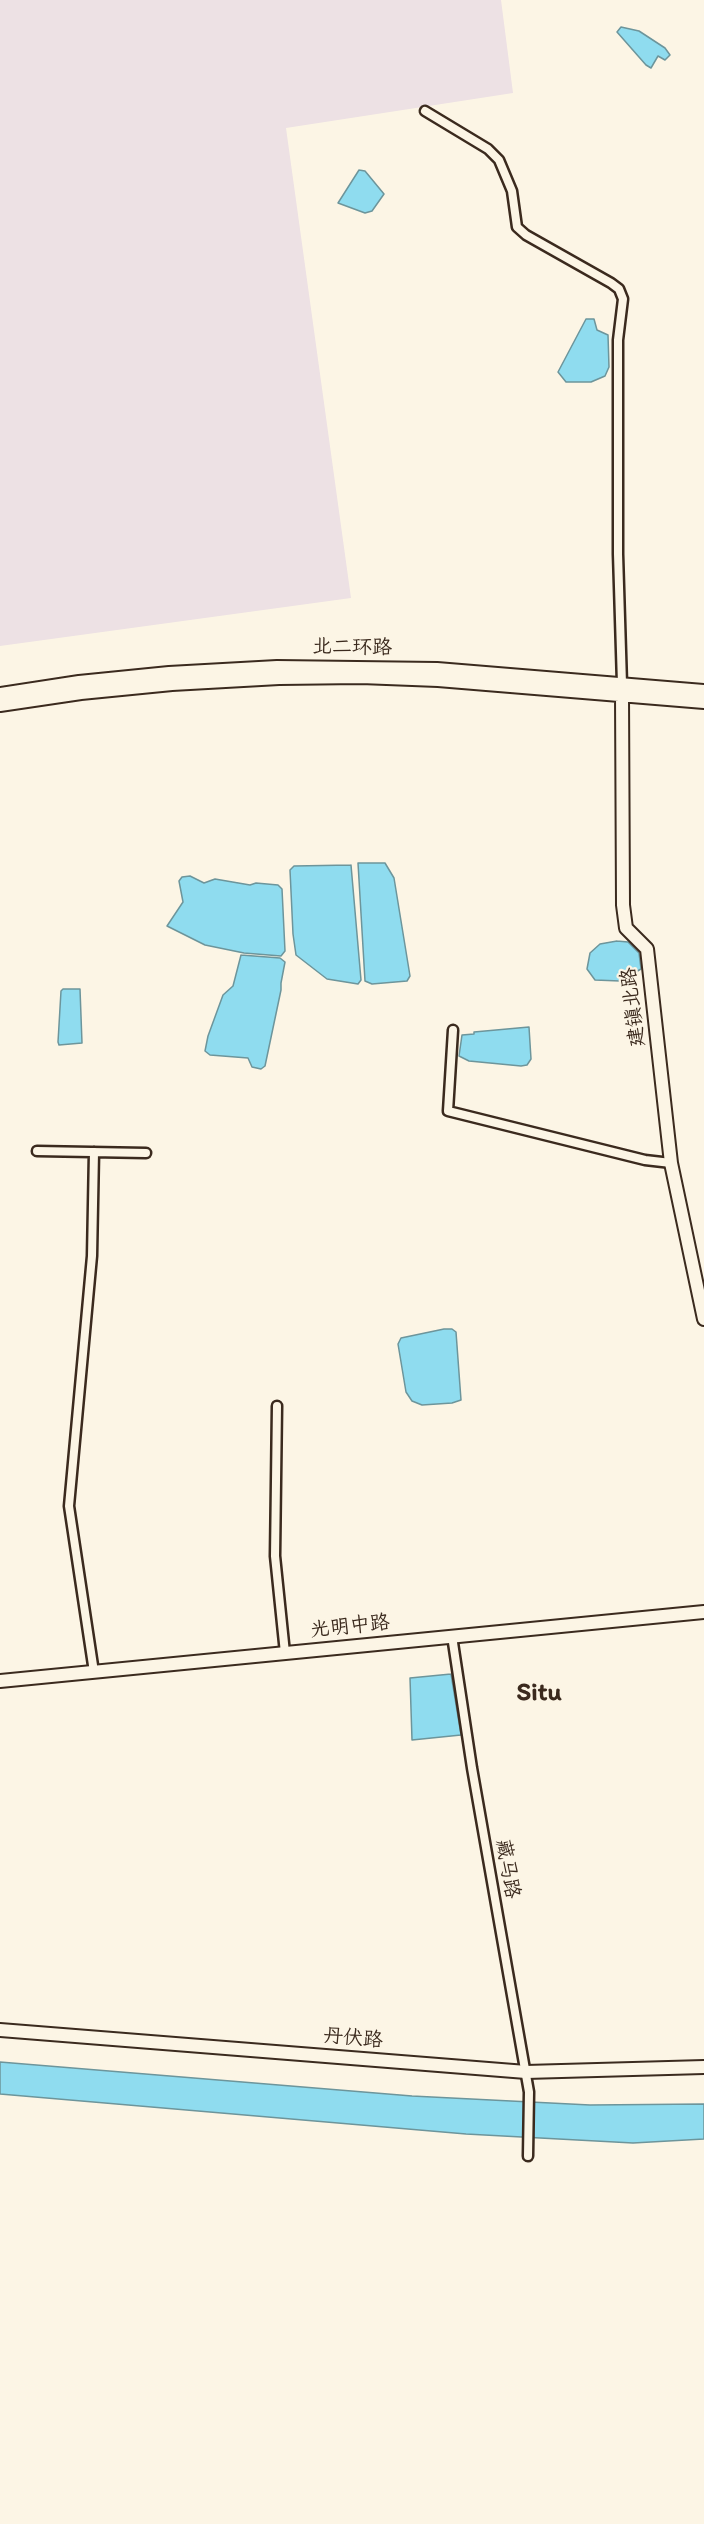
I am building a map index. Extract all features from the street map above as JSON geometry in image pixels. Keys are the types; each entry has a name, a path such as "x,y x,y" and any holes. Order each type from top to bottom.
{"main road":[{"name":"北二环路","path":"0,694 79,682 169,673 277,667 437,669 622,689 704,702"},
{"name":"北二环路","path":"0,705 172,684 279,678 361,677 704,691"},
{"name":"建镇北路","path":"622,689 623,906 626,927 647,949 671,1163 704,1319"},
{"name":"光明中路","path":"0,1681 704,1612"},
{"name":"丹伏路","path":"0,2030 525,2072 704,2067"}],"street":[{"path":"425,111 488,149 499,160 512,191 517,227 526,236 611,284 619,290 623,299 618,340 620,455 618,554 622,689"},
{"path":"453,1030 448,1111 645,1160 671,1163"},
{"path":"37,1151 146,1153"},
{"path":"94,1152 92,1256 69,1506 94,1672"},
{"path":"277,1406 275,1556 285,1653"},
{"name":"藏马路","path":"452,1636 472,1768 530,2092 528,2152"}],"shaded area":[{"path":"0,0 501,0 513,93 286,128 351,598 0,646"}],"water":[{"path":"621,27 639,31 665,48 670,55 665,60 658,56 651,68 617,32"},
{"path":"359,170 365,171 384,194 372,211 365,213 338,203"},
{"path":"586,319 594,319 597,330 608,335 609,367 605,376 591,382 566,382 558,372"},
{"path":"358,863 385,863 394,878 410,976 407,981 372,984 365,981"},
{"path":"351,865 361,980 358,984 327,979 296,955 293,934 290,870 294,866"},
{"path":"190,876 204,883 215,879 250,885 256,883 278,885 282,889 285,951 281,956 244,953 205,945 167,926 183,902 179,881 182,877"},
{"path":"628,942 639,953 641,969 620,981 595,980 587,969 590,953 600,944"},
{"path":"241,955 280,958 285,962 265,1066 261,1069 252,1067 248,1058 210,1055 205,1051 223,995 233,986"},
{"path":"80,989 82,1043 59,1045 61,991"},
{"path":"529,1027 531,1059 527,1065 469,1061 459,1056 462,1035"},
{"path":"452,1329 456,1332 461,1400 452,1403 422,1405 412,1401 406,1392 398,1344 401,1338"},
{"path":"451,1674 461,1735 412,1740 410,1678"},
{"path":"0,2062 412,2096 590,2105 704,2104 704,2139 633,2143 466,2134 0,2094"}],"district":[{"name":"Situ","path":"539,1693"}]}
